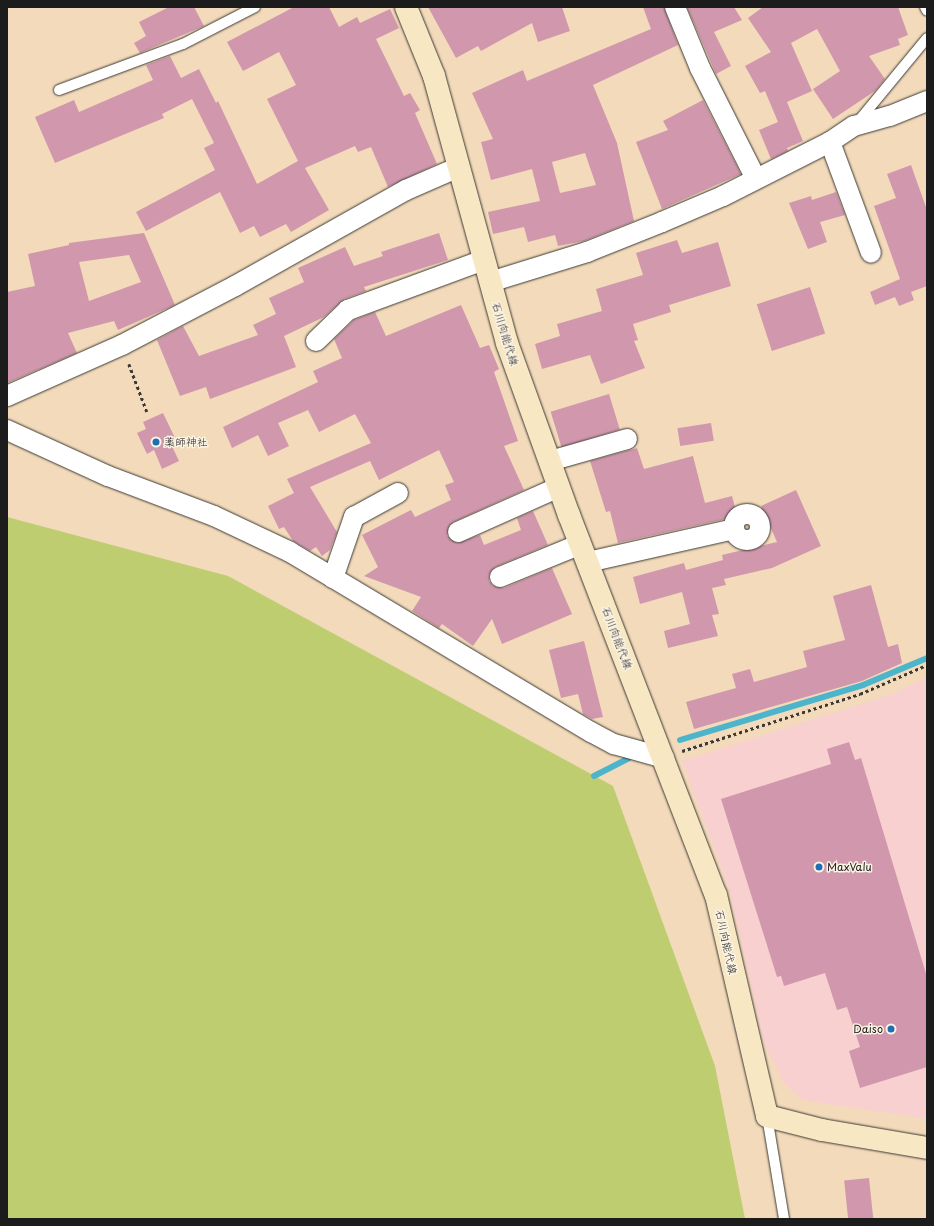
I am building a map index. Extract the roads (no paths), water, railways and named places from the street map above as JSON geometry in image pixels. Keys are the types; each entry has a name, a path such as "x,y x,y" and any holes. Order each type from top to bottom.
{"main road":[{"name":"石川向能代線","path":"406,7 434,76 507,343 584,553 716,894 767,1116"},
{"path":"767,1116 822,1130 927,1148"}],"street":[{"path":"675,7 700,68 756,179"},
{"path":"490,282 587,252 723,196 830,142 854,126 890,116 927,101"},
{"path":"830,142 870,253"},
{"path":"7,396 122,345 235,286 406,190 459,167"},
{"path":"316,342 348,310 484,260"},
{"path":"7,430 108,476 214,516 290,552 591,732 614,744 664,758"},
{"path":"550,461 628,439"},
{"path":"458,532 559,487"},
{"path":"333,578 354,517 398,492"},
{"path":"500,577 584,553 734,529"}],"lane":[{"path":"59,90 184,44 255,7"},
{"path":"925,7 927,11"},
{"path":"854,126 927,38"},
{"path":"767,1116 784,1219"}],"waterway":[{"path":"680,740 863,685 927,658"},
{"path":"594,776 629,758"}],"place":[{"name":"薬師神社","path":"156,442"},
{"name":"MaxValu","path":"819,867"},
{"name":"Daiso","path":"891,1029"}]}
